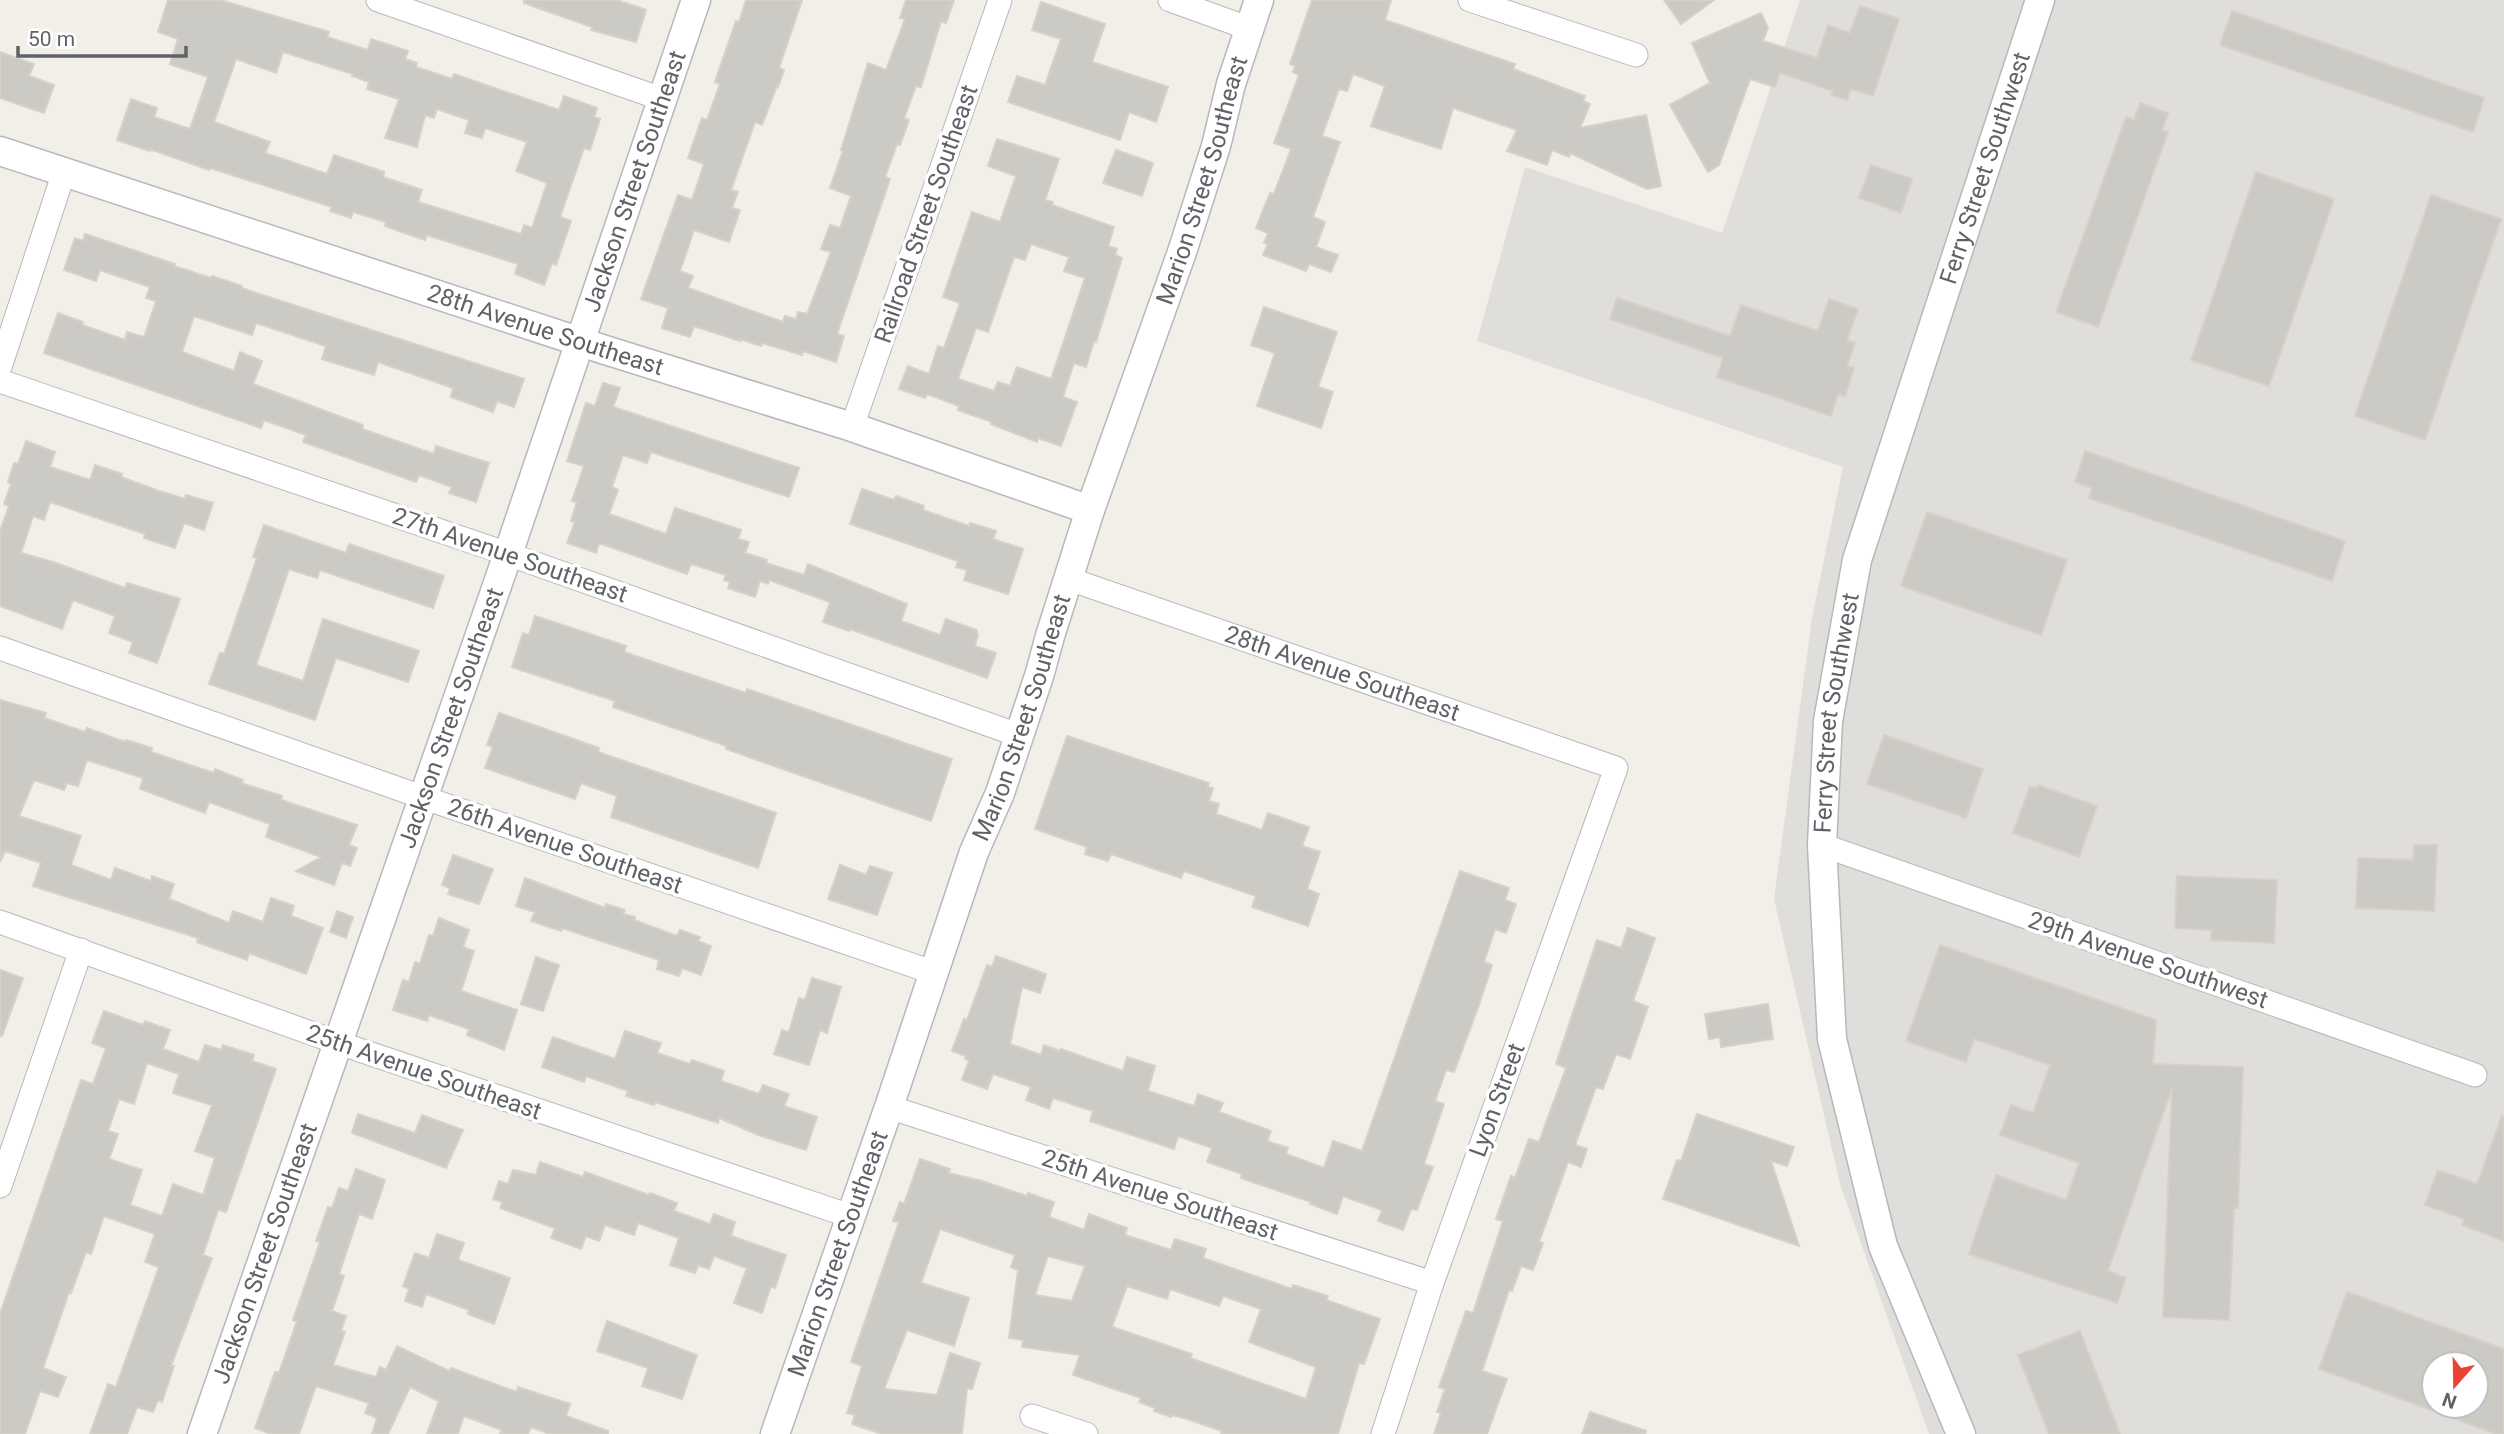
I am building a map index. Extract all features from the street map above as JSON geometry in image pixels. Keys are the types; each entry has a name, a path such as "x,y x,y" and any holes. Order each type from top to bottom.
{"street":[{"path":"378,0 662,99"},
{"name":"Jackson Street Southeast","path":"202,1434 336,1042 508,554 696,0"},
{"name":"Railroad Street Southeast","path":"852,427 1000,0"},
{"path":"1170,0 1248,28"},
{"name":"Marion Street Southeast","path":"775,1434 974,852 1000,793 1090,510 1182,252 1216,146 1248,28 1259,0"},
{"path":"1471,0 1636,55"},
{"name":"Ferry Street Southwest","path":"1961,1434 1883,1245 1834,1047 1822,845 1828,721 1857,560 2040,0"},
{"name":"28th Avenue Southeast","path":"0,151 579,341 852,427 1090,510"},
{"path":"0,367 64,172"},
{"name":"27th Avenue Southeast","path":"0,381 508,554 1018,735"},
{"name":"28th Avenue Southeast","path":"1069,579 1616,768"},
{"name":"26th Avenue Southeast","path":"0,648 422,797 932,972"},
{"name":"Lyon Street","path":"1383,1434 1432,1283 1616,768"},
{"name":"29th Avenue Southwest","path":"1822,845 2475,1075"},
{"name":"25th Avenue Southeast","path":"0,922 336,1042 850,1216"},
{"path":"0,1186 81,950"},
{"name":"25th Avenue Southeast","path":"889,1107 1432,1283"},
{"path":"1032,1416 1086,1434"}],"shaded area":[{"path":"1800,0 2504,0 2504,1434 1929,1434 1840,1184 1774,899 1812,618 1843,467 1477,341 1525,167 1722,233"}],"building":[{"path":"168,0 220,0 329,32 327,37 368,50 371,39 408,51 405,59 417,63 416,67 452,79 454,74 559,110 564,96 597,108 594,117 600,119 590,150 584,148 560,217 571,221 556,265 552,263 544,285 515,274 518,264 427,235 425,240 385,226 386,222 353,212 351,218 330,211 332,207 117,140 131,99 157,108 154,117 190,129 208,77 170,64 178,39 158,32","holes":["283,52 353,74 352,76 369,82 367,89 399,99 385,138 417,147 425,115 434,118 437,109 469,120 465,133 482,138 485,128 527,142 516,171 547,183 532,228 524,225 521,234 418,202 422,190 383,177 384,172 334,155 327,174 265,153 270,142 214,122 236,59 276,73"]},
{"path":"524,0 617,0 646,10 636,42 591,30 592,27 524,3"},
{"path":"746,0 802,0 779,68 784,70 778,87 762,125 755,122 731,190 738,192 732,208 740,210 729,242 694,230 680,271 693,276 688,288 783,322 785,316 796,319 798,312 807,314 831,252 821,249 830,225 840,228 851,196 830,188 868,63 886,70 905,19 900,18 906,0 954,0 946,23 941,21 921,87 916,86 904,118 909,120 885,177 890,179 837,334 844,336 836,362 803,351 802,355 762,343 761,346 740,341 694,326 690,337 662,328 668,308 641,299 678,195 692,200 704,164 688,158 702,118 707,120 720,84 715,82"},
{"path":"1312,0 1391,0 1385,20 1515,64 1513,69 1585,96 1583,101 1590,104 1580,128 1646,115 1661,186 1647,189 1570,153 1569,157 1552,150 1547,165 1507,151 1517,130 1453,108 1441,149 1371,126 1385,86 1353,74 1347,91 1339,89 1322,136 1340,142 1313,217 1325,222 1316,247 1338,255 1331,272 1309,264 1306,271 1263,255 1268,244 1264,243 1268,233 1256,228 1270,193 1274,194 1291,149 1274,143 1299,75 1293,72 1295,66 1290,64"},
{"path":"1664,0 1714,0 1681,24"},
{"path":"1041,2 1105,24 1092,62 1168,87 1156,122 1129,112 1120,140 1008,102 1017,76 1045,85 1061,39 1032,30"},
{"path":"1860,6 1899,19 1873,96 1851,89 1847,100 1831,95 1833,91 1780,73 1775,87 1750,79 1719,165 1708,172 1670,105 1710,83 1692,43 1761,13 1768,28 1763,41 1817,58 1828,25 1850,33"},
{"path":"2232,11 2484,98 2473,132 2220,45"},
{"path":"0,52 34,64 29,76 54,85 44,113 0,98"},
{"path":"2140,103 2168,113 2162,130 2168,132 2098,327 2056,312 2126,117 2134,120"},
{"path":"997,139 1059,159 1045,200 1053,202 1052,205 1114,227 1108,246 1117,249 1115,255 1122,258 1086,367 1074,363 1063,397 1077,402 1061,446 1038,438 1037,442 958,410 959,406 927,394 925,398 899,389 908,366 929,374 938,346 944,348 960,303 943,297 972,212 1000,222 1016,176 988,166","holes":["1031,244 1069,257 1064,271 1085,278 1051,379 1017,367 1010,386 998,382 994,391 958,379 976,328 988,332 1014,257 1025,260"]},
{"path":"1116,150 1153,163 1142,196 1103,183"},
{"path":"1871,165 1912,179 1901,213 1859,198"},
{"path":"2256,172 2334,199 2269,386 2191,360"},
{"path":"2431,195 2501,219 2425,440 2355,416"},
{"path":"85,234 175,264 174,266 211,278 212,276 242,286 241,288 524,379 514,407 497,401 493,412 451,397 453,388 378,362 374,375 322,359 326,346 256,323 252,335 194,316 182,352 234,371 240,352 262,361 253,384 363,425 362,429 434,454 436,446 489,463 476,502 449,493 452,487 419,475 416,482 303,442 306,435 264,420 261,428 44,353 58,313 83,322 82,325 125,340 127,332 144,337 156,301 146,298 150,287 100,270 96,281 64,270 75,238 83,241"},
{"path":"1617,298 1730,336 1741,305 1818,331 1829,299 1858,309 1847,340 1855,343 1847,366 1854,368 1845,396 1838,394 1831,416 1717,377 1723,358 1610,319"},
{"path":"1264,307 1337,332 1318,387 1333,392 1321,428 1257,406 1275,353 1251,345"},
{"path":"603,383 620,388 613,407 799,468 789,497 651,452 647,463 623,455 612,487 618,490 609,514 666,534 675,508 741,530 738,539 749,542 745,553 767,560 766,563 804,575 808,564 907,604 901,621 940,635 946,619 977,630 975,646 996,653 987,678 850,629 849,631 823,622 830,602 769,580 768,584 760,581 755,597 728,588 730,582 724,580 726,575 691,564 687,574 599,543 596,553 567,543 575,522 571,521 577,502 572,501 584,466 567,461 586,403 595,406"},
{"path":"26,441 55,452 50,467 90,480 95,465 159,491 185,499 186,495 213,503 204,530 184,523 175,548 144,538 145,534 50,502 44,520 33,516 21,553 125,588 127,583 180,599 157,663 129,653 133,642 109,633 115,616 73,600 62,629 0,606 0,531 9,506 4,504 14,463 18,464"},
{"path":"2085,451 2345,541 2332,581 2089,498 2092,488 2075,482"},
{"path":"862,489 894,500 896,496 924,506 923,510 969,526 970,523 996,531 993,539 1023,549 1008,594 964,580 967,570 956,567 958,561 850,524"},
{"path":"1927,512 2067,560 2041,635 1901,586"},
{"path":"264,525 346,553 349,544 444,576 433,608 320,570 317,578 289,569 256,665 303,681 323,619 419,651 408,682 336,658 315,720 209,684 220,653 224,654 257,558 253,557"},
{"path":"535,616 626,646 624,652 746,693 747,689 952,759 931,821 613,707 615,701 512,667 523,633 529,635"},
{"path":"0,700 46,713 44,718 85,732 87,728 125,742 126,740 152,748 151,752 214,773 215,769 243,780 241,783 282,796 281,800 357,825 349,845 357,848 350,866 342,863 334,885 296,871 321,857 266,837 270,824 209,802 205,813 140,789 143,778 87,760 78,786 67,783 64,790 34,780 19,816 81,836 71,865 111,880 115,868 151,881 152,876 174,884 169,899 229,923 233,911 263,922 271,898 294,906 291,916 323,928 306,974 249,953 247,960 197,942 198,938 33,886 41,863 5,851 0,862"},
{"path":"499,713 599,748 598,752 776,813 758,868 611,817 617,796 581,783 575,799 485,768 493,747 487,745"},
{"path":"1884,735 1983,769 1966,818 1867,784"},
{"path":"1067,736 1209,783 1207,787 1213,788 1209,801 1219,804 1216,814 1262,830 1268,813 1309,827 1302,846 1320,852 1307,889 1319,894 1308,926 1252,907 1256,896 1184,871 1181,878 1111,854 1108,861 1085,854 1087,847 1035,829"},
{"path":"2038,785 2097,806 2079,857 2013,833 2030,786 2037,789"},
{"path":"2414,845 2437,845 2434,911 2356,908 2358,858 2413,860"},
{"path":"453,855 493,869 479,904 448,894 450,888 442,885"},
{"path":"840,865 866,875 870,866 892,873 877,915 828,899"},
{"path":"1460,871 1509,888 1505,900 1516,904 1506,933 1495,929 1484,962 1492,965 1479,1005 1454,1072 1446,1070 1435,1101 1444,1104 1424,1164 1433,1167 1417,1210 1411,1209 1403,1230 1378,1221 1382,1210 1343,1196 1337,1214 1310,1204 1311,1202 1241,1178 1242,1174 1207,1162 1212,1148 1178,1136 1174,1149 1090,1121 1093,1111 1053,1098 1049,1109 1026,1100 1031,1087 993,1074 987,1089 962,1080 969,1061 965,1059 966,1056 952,1051 964,1019 967,1020 987,965 992,967 996,956 1046,974 1040,993 1022,987 1010,1044 1041,1055 1044,1045 1060,1051 1061,1049 1123,1071 1127,1057 1155,1066 1148,1091 1194,1106 1198,1094 1223,1103 1219,1112 1271,1131 1267,1141 1288,1148 1286,1154 1324,1168 1333,1141 1362,1151"},
{"path":"2177,876 2277,880 2274,943 2211,940 2212,930 2175,928"},
{"path":"525,878 605,908 606,904 625,910 623,914 635,917 634,920 677,936 680,930 700,937 698,941 711,946 701,975 682,968 679,976 657,969 659,960 562,928 561,931 531,921 535,912 516,906"},
{"path":"337,911 353,917 346,938 330,932"},
{"path":"439,918 469,930 463,947 474,951 461,991 517,1010 504,1050 467,1035 469,1029 429,1015 427,1021 393,1010 403,980 409,982 415,962 420,964 429,935 433,936"},
{"path":"1628,928 1655,938 1633,1001 1648,1007 1630,1059 1616,1054 1603,1089 1596,1087 1575,1145 1587,1149 1581,1167 1568,1162 1539,1242 1543,1243 1533,1270 1521,1266 1512,1291 1509,1290 1482,1371 1507,1379 1487,1434 1434,1434 1441,1413 1437,1412 1445,1389 1439,1387 1466,1311 1473,1313 1503,1221 1496,1219 1511,1176 1515,1178 1529,1139 1539,1142 1566,1068 1556,1064 1597,940 1621,948"},
{"path":"1940,945 2156,1020 2153,1064 2243,1067 2238,1208 2234,1208 2229,1320 2163,1317 2172,1088 2108,1271 2126,1278 2117,1303 1969,1254 1996,1175 2066,1200 2079,1163 2000,1135 2011,1105 2033,1113 2050,1065 1974,1039 1966,1062 1906,1041"},
{"path":"536,957 559,965 543,1011 521,1004"},
{"path":"0,970 23,978 2,1036 0,1035"},
{"path":"812,978 841,987 827,1033 820,1030 809,1065 774,1054 782,1030 789,1032 799,998 805,1000"},
{"path":"1768,1004 1773,1039 1721,1047 1720,1037 1709,1039 1705,1014"},
{"path":"104,1011 143,1025 145,1021 170,1030 163,1049 199,1062 205,1045 221,1050 223,1045 254,1055 252,1061 276,1069 226,1212 218,1210 203,1255 212,1258 171,1366 174,1366 162,1402 158,1400 153,1412 137,1407 127,1434 90,1434 108,1384 116,1387 159,1267 145,1262 155,1234 104,1216 91,1254 86,1252 71,1293 69,1292 43,1368 66,1377 58,1397 40,1391 25,1434 0,1434 0,1314 81,1080 93,1084 106,1048 92,1043","holes":["147,1063 179,1074 173,1093 212,1105 195,1151 215,1158 203,1195 173,1184 162,1216 130,1205 142,1170 109,1159 118,1134 108,1131 119,1099 134,1104"]},
{"path":"625,1031 661,1043 657,1053 690,1064 692,1060 724,1071 721,1081 759,1094 763,1085 789,1094 784,1106 817,1117 806,1150 761,1136 719,1118 718,1123 655,1102 654,1105 626,1096 628,1091 586,1076 584,1082 542,1067 553,1037 615,1059"},
{"path":"358,1114 415,1133 422,1115 463,1130 446,1168 352,1133"},
{"path":"1697,1114 1794,1147 1787,1166 1771,1161 1799,1246 1663,1199 1677,1160 1681,1161"},
{"path":"2502,1116 2504,1241 2462,1225 2464,1219 2425,1205 2438,1170 2477,1184"},
{"path":"920,1159 950,1169 948,1173 1054,1202 1049,1217 1084,1230 1089,1214 1127,1228 1125,1235 1171,1250 1175,1239 1206,1249 1203,1258 1292,1289 1293,1285 1328,1296 1326,1300 1380,1319 1364,1364 1359,1363 1338,1434 1221,1434 1222,1431 1154,1411 1155,1408 1139,1402 1141,1398 1073,1375 1080,1355 1022,1347 1023,1340 1009,1338 1018,1270 1011,1267 1015,1255 940,1229 921,1283 969,1298 954,1346 907,1330 884,1389 937,1395 950,1353 980,1363 972,1389 967,1388 962,1434 882,1434 852,1424 855,1415 847,1413 862,1366 851,1362 899,1222 893,1221 900,1202 904,1204","holes":["1048,1256 1085,1266 1072,1301 1035,1295","1127,1286 1167,1299 1170,1289 1219,1306 1223,1296 1261,1309 1249,1342 1316,1367 1306,1399 1190,1358 1192,1354 1112,1327"]},
{"path":"540,1162 583,1177 585,1172 649,1195 650,1193 677,1203 674,1211 710,1224 714,1214 735,1222 731,1236 786,1255 775,1288 771,1286 762,1313 734,1303 747,1268 714,1256 709,1269 698,1265 695,1273 670,1265 679,1238 638,1223 634,1235 605,1225 599,1241 586,1236 581,1249 551,1238 555,1228 500,1208 503,1202 493,1199 499,1181 508,1184 513,1170 536,1175"},
{"path":"356,1169 385,1180 372,1219 359,1214 339,1274 344,1276 332,1311 346,1316 341,1331 345,1332 333,1365 376,1377 380,1367 386,1370 397,1346 449,1371 451,1368 517,1392 518,1387 570,1404 566,1416 608,1431 608,1434 550,1434 531,1427 528,1434 500,1434 502,1430 464,1416 458,1434 427,1434 439,1401 410,1387 388,1434 372,1434 377,1418 365,1413 369,1403 316,1386 299,1434 271,1434 255,1428 275,1372 279,1373 297,1321 293,1320 320,1242 316,1241 328,1207 332,1208 339,1188 348,1191"},
{"path":"437,1234 464,1243 458,1260 510,1278 494,1324 468,1314 469,1310 426,1294 422,1307 405,1301 409,1289 403,1286 415,1253 429,1258"},
{"path":"2347,1292 2504,1349 2504,1434 2496,1434 2458,1420 2490,1420 2490,1350 2420,1350 2420,1406 2319,1369"},
{"path":"607,1321 697,1355 682,1399 642,1386 648,1368 597,1351"},
{"path":"2080,1331 2120,1434 2049,1434 2018,1355"},
{"path":"1590,1412 1646,1431 1645,1434 1582,1434"}]}
